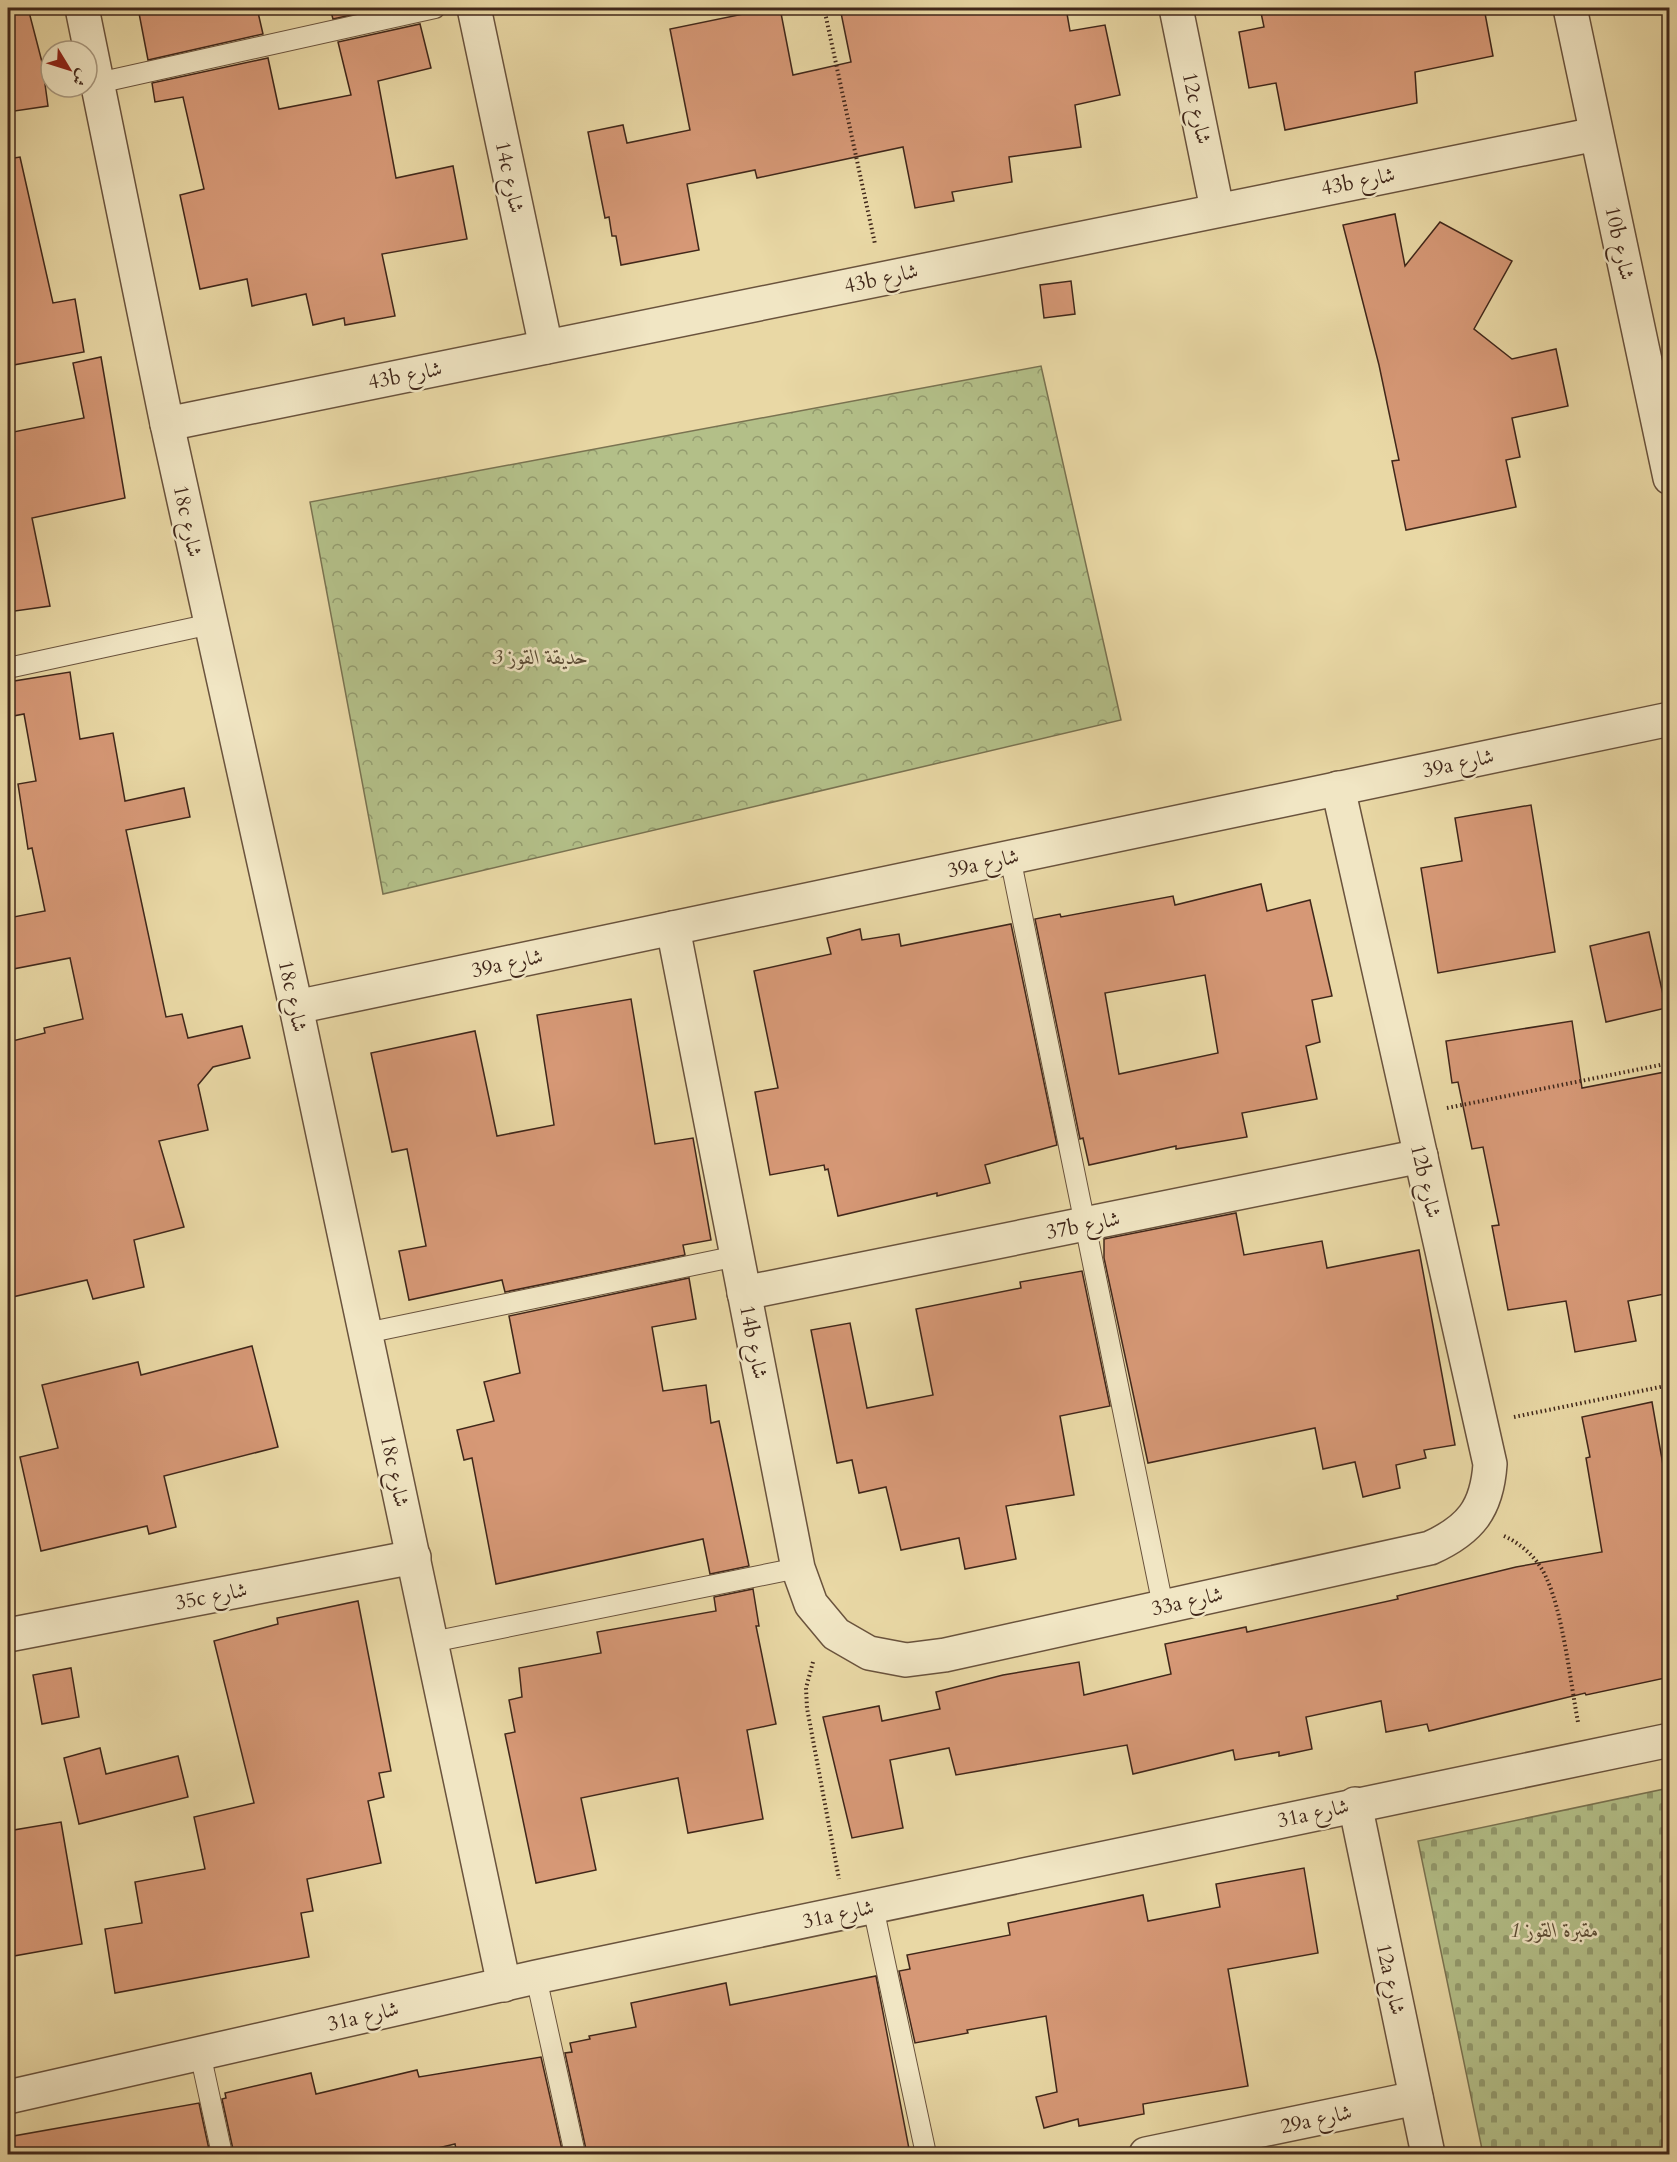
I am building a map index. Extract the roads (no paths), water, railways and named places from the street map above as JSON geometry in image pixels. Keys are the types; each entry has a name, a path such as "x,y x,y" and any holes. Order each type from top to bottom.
{"street":[{"name":"18c شارع","path":"81,8 88,39"},
{"name":"14c شارع","path":"474,8 546,346"},
{"name":"12c شارع","path":"1176,8 1217,209"},
{"name":"10b شارع","path":"1570,8 1670,478"},
{"name":"18c شارع","path":"99,88 166,424 296,1007 504,1984"},
{"name":"43b شارع","path":"166,424 1217,209 1596,134"},
{"name":"39a شارع","path":"296,1007 1670,719"},
{"name":"12b شارع","path":"1338,788 1490,1464 1488,1486 1481,1506 1468,1525 1450,1539 1430,1548"},
{"name":"14b شارع","path":"673,928 798,1568 812,1604 836,1634 869,1653 906,1660 945,1655"},
{"name":"37b شارع","path":"744,1293 1421,1156"},
{"name":"33a شارع","path":"945,1655 1430,1548"},
{"name":"35c شارع","path":"8,1635 414,1557"},
{"name":"31a شارع","path":"8,2097 536,1977 1354,1804 1670,1740"},
{"name":"12a شارع","path":"1354,1804 1428,2154"},
{"name":"29a شارع","path":"1146,2154 1416,2098"}],"lane":[{"path":"99,83 435,8"},
{"path":"8,668 211,624"},
{"path":"1010,857 1163,1606"},
{"path":"366,1333 737,1256"},
{"path":"432,1642 798,1568"},
{"path":"859,1909 926,2154"},
{"path":"536,1977 575,2154"},
{"path":"200,2053 222,2154"}],"park label":[{"name":"حديقة القوز 3","path":"540,657"},
{"name":"مقبرة القوز 1","path":"1554,1930"}]}
